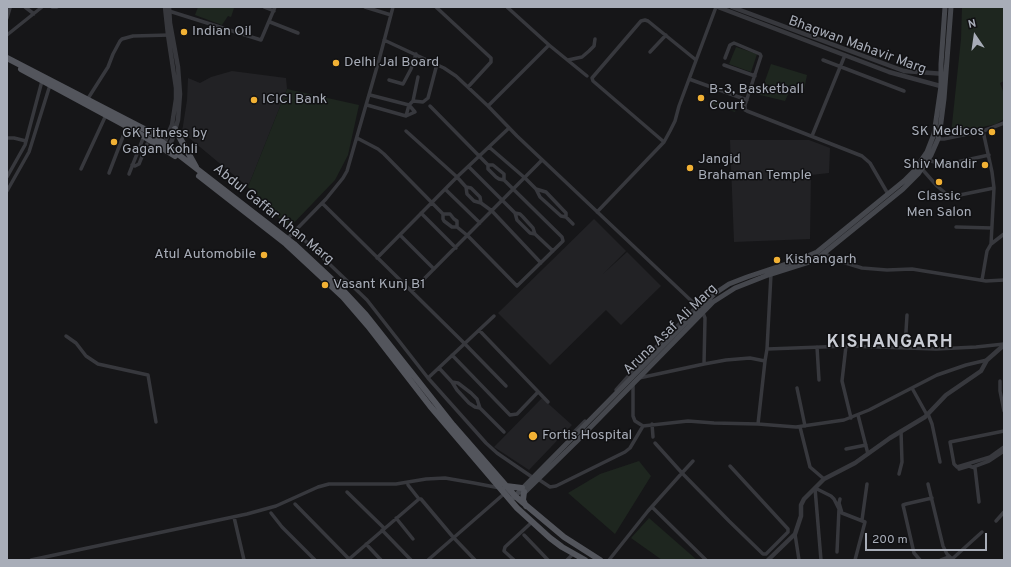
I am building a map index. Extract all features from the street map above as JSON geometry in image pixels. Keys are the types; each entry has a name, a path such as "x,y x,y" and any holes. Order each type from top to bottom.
{"main road":[{"name":"Aruna Asaf Ali Marg","path":"944,74 945,7"},
{"name":"Aruna Asaf Ali Marg","path":"515,501 532,477 700,309 741,285 809,262 903,189 922,169 928,160 936,138 951,7"},
{"name":"Abdul Gaffar Khan Marg","path":"7,58 144,128 216,190 286,244 343,297 368,326 430,406 504,489"},
{"name":"Abdul Gaffar Khan Marg","path":"7,62 166,147 197,169 287,239 328,276 363,311 504,489"},
{"path":"175,129 197,169"},
{"name":"Aruna Asaf Ali Marg","path":"523,490 538,479 579,439 714,294 729,284 823,251 904,181 917,167 936,138"},
{"path":"504,489 523,490 523,500 528,508"},
{"path":"504,489 532,522 550,538 573,554 585,560"},
{"path":"515,501 528,508 564,537 600,560"}],"street":[{"path":"25,7 34,14"},
{"path":"7,35 42,7"},
{"path":"52,7 57,7"},
{"path":"165,7 180,88 179,111 175,129 166,147"},
{"path":"166,147 172,125 176,99 169,9 260,40 262,39 275,9 264,7"},
{"path":"365,7 391,15"},
{"path":"287,239 322,204 347,171 358,138 393,7"},
{"path":"436,7 491,58 491,62 468,87"},
{"path":"507,7 549,45 587,76"},
{"path":"597,212 664,142 675,120 696,60 717,7"},
{"name":"Bhagwan Mahavir Marg","path":"717,7 732,8 825,45 904,70 944,74"},
{"path":"7,18 10,8"},
{"path":"664,142 593,82 592,79 643,20 648,21 696,60"},
{"path":"270,22 298,33"},
{"path":"87,100 108,67 113,54 122,39 133,36 170,35"},
{"path":"650,52 666,35"},
{"path":"568,60 582,56 589,51 594,46 595,39"},
{"path":"384,40 451,72 700,309 704,318 704,364"},
{"path":"725,58 732,43 760,54 761,56 744,107 747,111 862,156 868,160 888,194"},
{"path":"488,106 549,45"},
{"name":"Bhagwan Mahavir Marg","path":"825,45 845,55 889,72 943,87"},
{"path":"389,80 403,84 411,69 416,54"},
{"path":"812,136 845,55"},
{"path":"823,60 904,91"},
{"path":"413,101 424,102 428,98 437,64"},
{"path":"724,65 755,76"},
{"path":"406,116 408,106 413,101 418,77"},
{"path":"689,79 747,100"},
{"path":"7,178 20,156 26,141 42,81"},
{"path":"7,191 29,152 50,85"},
{"path":"367,105 406,116 415,112 408,106 370,95"},
{"path":"358,138 384,154 443,214 442,219 444,222 452,227 457,227 468,236 517,286 563,241 563,238 514,189 504,180 497,178 488,169 488,165 430,106"},
{"path":"81,169 106,115"},
{"path":"936,138 950,138 983,131 1004,123"},
{"path":"109,173 127,126"},
{"path":"377,258 457,177 509,128"},
{"path":"406,131 466,187 471,188 480,197 481,203"},
{"path":"983,131 989,155 994,188 991,244"},
{"path":"129,174 144,136"},
{"path":"7,138 26,141"},
{"path":"132,165 137,166 139,164 146,144"},
{"path":"489,147 525,178 536,189 540,197 548,205 561,216 566,217 573,224"},
{"path":"928,160 940,164 948,164 989,155"},
{"path":"412,291 542,160"},
{"path":"488,165 492,165 504,174 504,180"},
{"path":"469,166 515,213 517,220 530,233 536,234"},
{"path":"922,169 937,186 950,196 994,188"},
{"path":"466,187 467,194 474,201 481,203 492,211 541,263"},
{"path":"445,189 480,223"},
{"path":"536,189 546,192 566,213 566,217"},
{"path":"322,204 412,291 506,386"},
{"path":"421,213 456,248"},
{"path":"515,213 520,214 534,228 536,234 553,251"},
{"path":"443,214 450,214 457,221 457,227"},
{"path":"956,227 992,228"},
{"path":"295,231 367,300 428,378 486,443 497,453 532,477"},
{"path":"982,280 987,251 991,244 1004,234"},
{"path":"400,235 434,269"},
{"path":"823,251 839,261 862,268 887,270 903,268 919,269 982,280 1004,280"},
{"path":"758,424 764,361 767,348 771,274"},
{"path":"573,433 603,404 640,363 700,309"},
{"path":"428,378 494,316"},
{"path":"905,348 907,316"},
{"path":"479,330 548,402"},
{"path":"66,336 76,343 86,356 98,364 148,375 156,422"},
{"path":"767,348 846,346 965,348 1004,344"},
{"path":"799,560 796,534 801,516 801,505 815,488 824,479 850,466 901,431 921,420 946,395 979,373 984,368 987,360 1004,344"},
{"path":"846,346 842,381 851,418"},
{"path":"817,347 819,380"},
{"path":"452,355 510,415 517,414 538,392"},
{"path":"637,378 704,364 741,359 753,358 764,361"},
{"path":"632,383 634,421 643,426 683,421 802,426 851,418 933,377 956,368 987,360"},
{"path":"439,368 469,403 480,408"},
{"path":"1000,381 1000,391 1004,411"},
{"path":"452,382 458,383 472,393 477,399 480,408 504,432"},
{"path":"797,388 802,426 810,467 824,479"},
{"path":"912,388 932,424 940,462"},
{"path":"858,415 868,454"},
{"path":"652,424 653,437"},
{"path":"538,479 550,487 556,486 625,452 630,448 643,426"},
{"path":"1004,430 950,442 954,464 957,467 990,457 1004,446"},
{"path":"899,474 902,462 901,431"},
{"path":"654,443 729,522 764,554 789,530 730,466"},
{"path":"846,450 866,445"},
{"path":"959,469 969,466 973,467 989,461 1004,451"},
{"path":"609,560 634,528 693,460"},
{"path":"973,467 979,502"},
{"path":"31,560 234,517 276,506 318,487 334,484 396,484 426,479 445,478 504,489 492,504 428,560"},
{"path":"862,520 866,484"},
{"path":"928,484 943,546 952,559"},
{"path":"408,485 475,560"},
{"path":"815,488 831,496 839,508 837,552"},
{"path":"815,488 821,560"},
{"path":"347,492 411,560"},
{"path":"295,504 349,560 419,498"},
{"path":"920,560 914,553 903,505 932,498"},
{"path":"840,499 842,513 862,520 866,524 855,560"},
{"path":"652,507 706,560"},
{"path":"996,521 1004,512"},
{"path":"271,513 282,528 315,560"},
{"path":"234,517 244,560"},
{"path":"396,518 413,539"},
{"path":"514,560 504,550 505,547 532,522"},
{"path":"941,560 952,559 982,532"},
{"path":"768,560 796,534"},
{"path":"524,535 548,560"},
{"path":"366,544 381,560"},
{"path":"60,554 61,560"},
{"path":"567,560 573,554"}],"shaded area":[{"path":"198,7 234,8 231,17 228,16 222,25 195,15"},
{"path":"962,7 1004,7 1004,81 1000,83 1004,94 1004,119 996,124 951,134 961,39"},
{"path":"736,47 757,54 751,72 729,64"},
{"path":"771,64 807,75 803,95 790,90 785,101 760,95"},
{"path":"232,71 286,78 287,89 248,187 182,132 187,100 188,78 200,83 211,77"},
{"path":"287,89 359,105 348,155 335,180 289,228 248,187"},
{"path":"711,99 737,107 735,112 709,103"},
{"path":"730,140 809,140 830,148 829,173 811,175 810,239 734,242"},
{"path":"594,219 626,251 603,274 627,252 661,286 621,325 606,310 550,365 498,313"},
{"name":"Fortis Hospital","path":"542,398 572,425 529,470 494,447"},
{"path":"639,461 651,476 615,534 568,493 600,474"},
{"path":"649,518 697,560 662,560 631,538"}],"place":[{"name":"Indian Oil","path":"184,32"},
{"name":"Delhi Jal Board","path":"336,63"},
{"name":"B-3, Basketball Court","path":"701,98"},
{"name":"ICICI Bank","path":"254,100"},
{"name":"SK Medicos","path":"992,132"},
{"name":"GK Fitness by Gagan Kohli","path":"114,142"},
{"name":"Shiv Mandir","path":"985,165"},
{"name":"Jangid Brahaman Temple","path":"690,168"},
{"name":"Classic Men Salon","path":"939,182"},
{"name":"Atul Automobile","path":"264,255"},
{"name":"Kishangarh","path":"777,260"},
{"name":"Vasant Kunj B1","path":"325,285"},
{"name":"Fortis Hospital","path":"533,436"}],"district":[{"name":"KISHANGARH","path":"890,343"}]}
